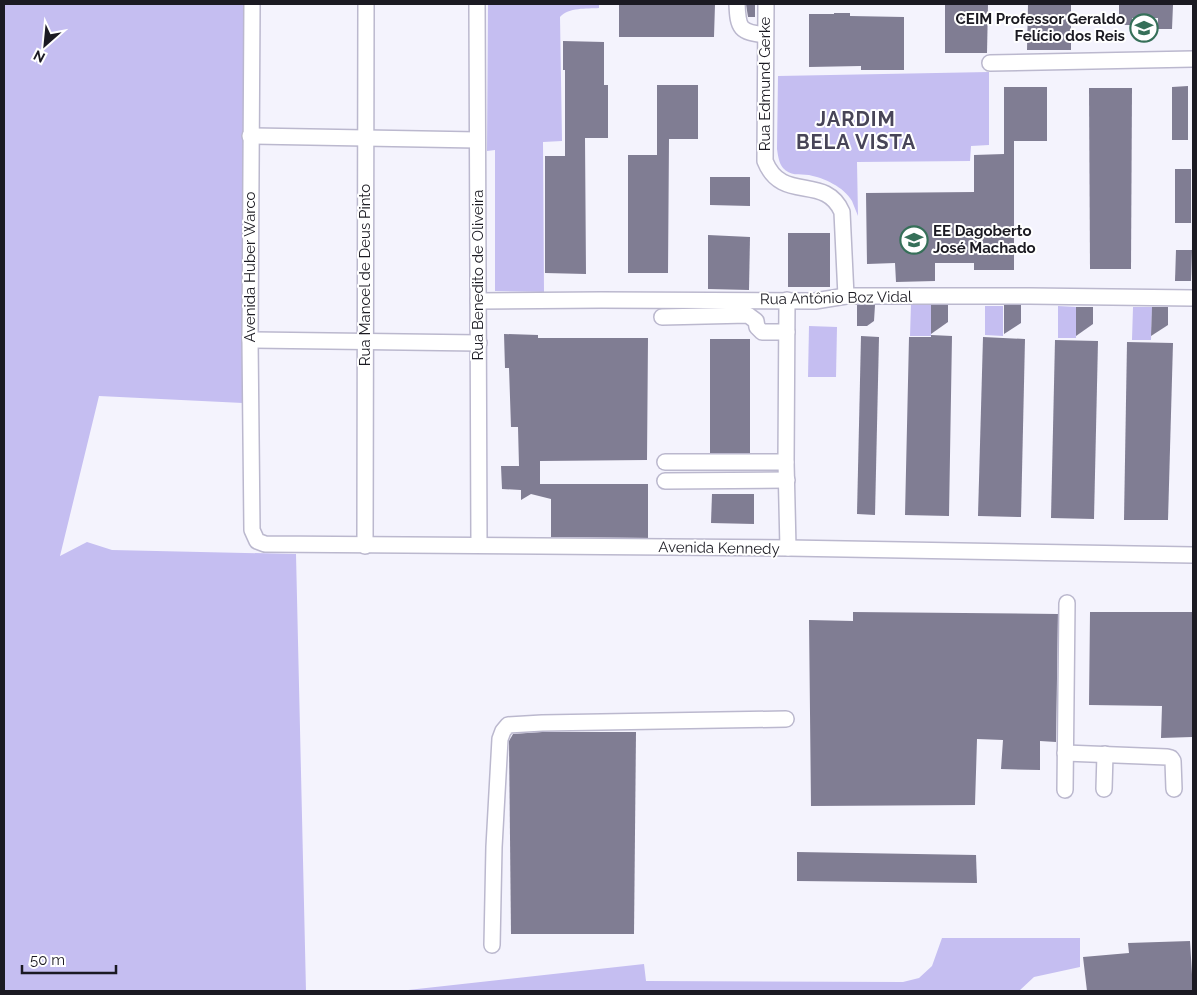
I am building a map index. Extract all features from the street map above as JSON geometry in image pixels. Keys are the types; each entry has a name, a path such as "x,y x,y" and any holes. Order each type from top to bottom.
{"street":[{"name":"Avenida Huber Warco","path":"252,4 250,136 252,530"},
{"name":"Rua Manoel de Deus Pinto","path":"365,546 366,4"},
{"name":"Rua Benedito de Oliveira","path":"477,4 479,546"},
{"path":"738,4 738,23 740,27 749,33 765,35"},
{"name":"Rua Edmund Gerke","path":"766,4 765,161 769,171 776,179 786,185 822,192 838,202 842,212 846,296"},
{"path":"990,63 1193,59"},
{"path":"250,136 477,140"},
{"name":"Rua Antônio Boz Vidal","path":"478,301 815,301 846,296 1193,298"},
{"path":"787,300 786,480 788,548"},
{"path":"662,318 748,315 756,322 757,327 762,332 787,332"},
{"path":"250,340 479,344"},
{"path":"665,462 786,462"},
{"path":"665,481 786,480"},
{"name":"Avenida Kennedy","path":"252,530 257,541 265,544 788,548 1193,555"},
{"path":"1065,790 1067,603"},
{"path":"492,946 494,847 500,739 503,730 508,725 786,719"},
{"path":"1065,753 1163,756 1172,758 1174,789"},
{"path":"1104,789 1105,754"}],"shaded area":[{"path":"4,4 244,4 243,403 99,396 60,556 87,542 112,550 296,554 306,991 4,991"},
{"path":"488,4 599,4 599,8 573,10 560,17 562,141 543,142 544,292 495,291 495,150 487,151"},
{"path":"989,72 989,145 971,146 970,161 857,162 858,216 852,201 839,187 815,176 789,172 783,168 778,157 778,76"},
{"path":"911,305 931,305 931,336 910,336"},
{"path":"985,306 1003,306 1003,336 985,335"},
{"path":"1058,306 1076,307 1076,338 1058,338"},
{"path":"1133,307 1152,307 1151,340 1132,340"},
{"path":"809,326 837,327 836,377 808,377"},
{"path":"942,938 1080,938 1080,967 1034,977 1019,991 399,991 644,964 646,981 903,982 919,978 932,966"}],"building":[{"path":"619,4 715,4 714,37 619,37"},
{"path":"746,4 755,4 755,17 748,17"},
{"path":"945,4 988,4 987,53 945,53"},
{"path":"1028,4 1071,4 1071,50 1027,50"},
{"path":"1119,4 1173,5 1172,29 1158,29 1158,18 1132,18 1132,25 1119,25"},
{"path":"850,13 850,16 904,17 904,70 861,70 861,66 809,67 809,14"},
{"path":"563,41 604,42 604,85 608,85 608,138 585,138 586,274 545,273 545,156 565,156"},
{"path":"657,85 698,85 698,139 669,139 668,273 628,273 628,155 657,155"},
{"path":"1188,86 1188,140 1172,140 1172,87"},
{"path":"1004,87 1047,87 1047,141 1014,141 1014,270 974,270 974,263 935,263 935,281 896,282 895,263 867,264 866,193 974,192 974,155 1004,154"},
{"path":"1089,88 1132,88 1131,269 1090,269"},
{"path":"1175,169 1191,169 1191,223 1175,223"},
{"path":"710,177 750,177 750,206 710,205"},
{"path":"788,233 830,233 830,287 788,287"},
{"path":"708,235 750,237 749,290 708,289"},
{"path":"1176,250 1192,250 1191,281 1175,281"},
{"path":"857,305 875,305 874,321 867,326 857,326"},
{"path":"931,305 948,305 948,322 931,334"},
{"path":"1004,305 1021,305 1021,323 1004,334"},
{"path":"1076,307 1093,307 1093,324 1076,336"},
{"path":"1152,307 1168,307 1168,325 1151,336"},
{"path":"504,334 538,335 538,338 648,338 647,460 540,461 540,484 648,484 648,538 551,537 551,499 531,494 521,500 521,490 502,489 501,466 519,466 518,427 511,427 509,368 505,368"},
{"path":"931,335 952,336 949,516 905,515 909,337 931,337"},
{"path":"861,336 879,337 875,515 857,514"},
{"path":"983,337 1025,339 1021,517 978,516"},
{"path":"710,339 750,339 750,453 710,453"},
{"path":"1055,340 1098,341 1094,519 1051,518"},
{"path":"1127,342 1173,343 1168,520 1124,520"},
{"path":"712,494 754,494 754,524 711,523"},
{"path":"853,612 1058,614 1056,742 1040,741 1040,770 1001,769 1003,740 977,739 975,805 811,806 809,620 853,621"},
{"path":"1090,612 1193,612 1192,737 1161,738 1162,706 1089,705"},
{"path":"542,732 636,732 634,934 511,934 509,741 513,734"},
{"path":"797,852 976,855 977,883 797,881"},
{"path":"1190,941 1193,991 1087,991 1083,957 1129,953 1128,943"}],"place":[{"name":"CEIM Professor Geraldo Felício dos Reis","path":"1144,28"},
{"name":"EE Dagoberto José Machado","path":"914,240"}],"district":[{"name":"JARDIM BELA VISTA","path":"856,130"}]}
